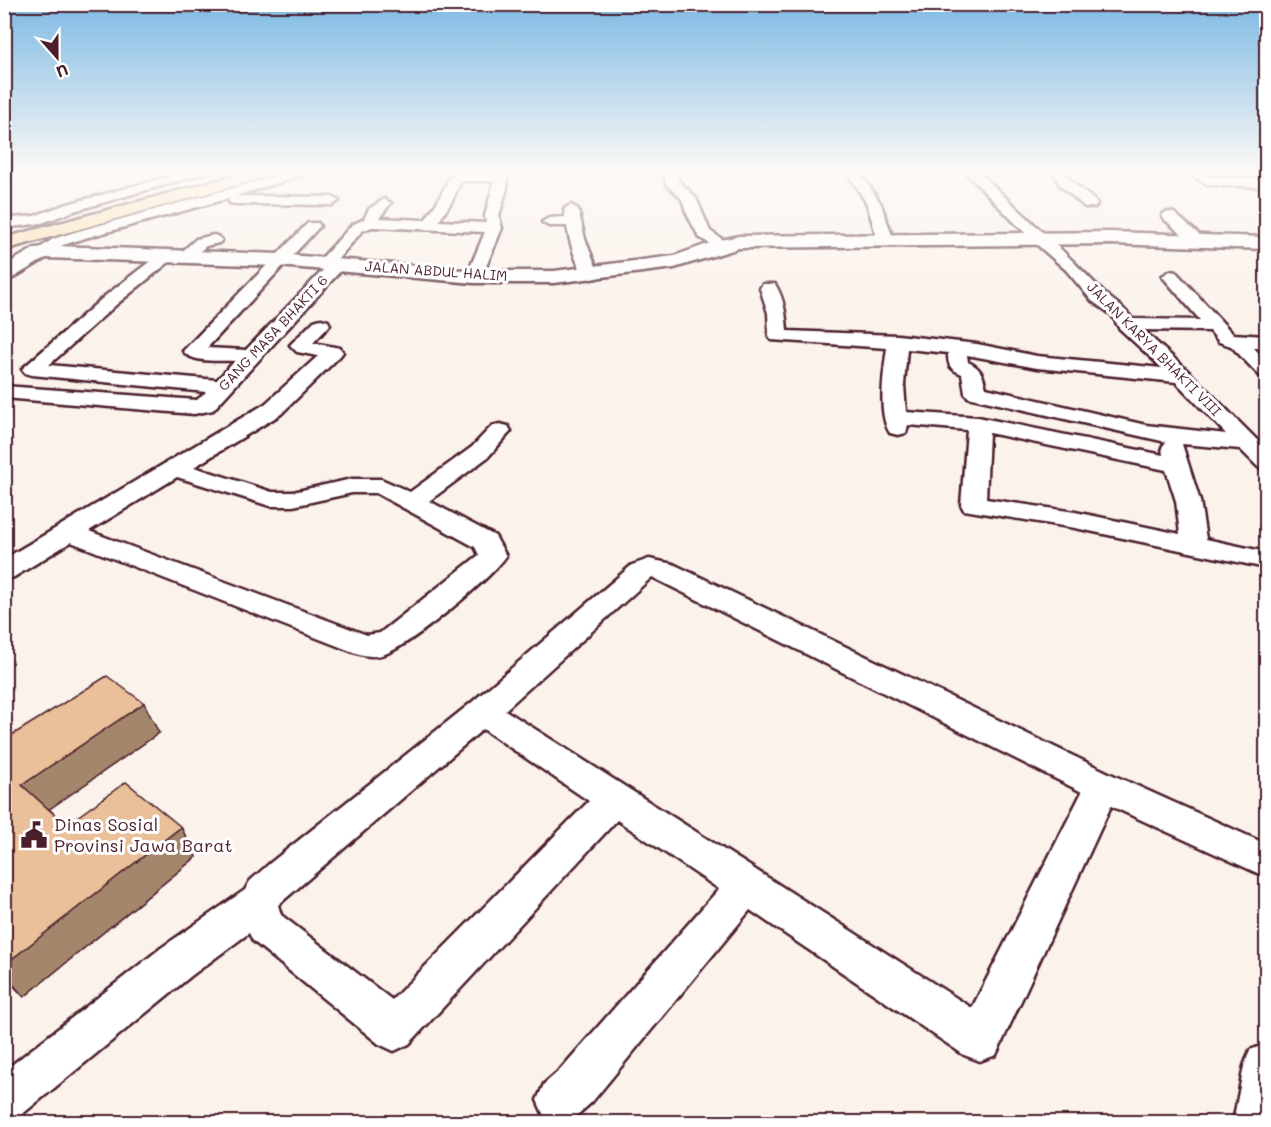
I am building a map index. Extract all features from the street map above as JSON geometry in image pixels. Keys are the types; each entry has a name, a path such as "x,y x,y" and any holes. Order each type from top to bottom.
{"highway":[{"path":"4,237 53,225"},
{"path":"4,243 70,225"}],"street":[{"path":"4,275 58,242 100,225"},
{"name":"GANG MASA BHAKTI 6","path":"215,395 332,263 361,225"},
{"path":"474,225 494,228"},
{"path":"474,277 493,225"},
{"path":"574,225 577,239 591,274"},
{"path":"699,225 704,234 723,245"},
{"path":"880,225 886,241"},
{"name":"JALAN KARYA BHAKTI VIII","path":"1024,225 1072,267 1098,297 1119,312 1126,324 1182,376 1266,462"},
{"path":"1179,225 1197,240"},
{"path":"250,356 195,353 193,351 314,226"},
{"name":"JALAN ABDUL HALIM","path":"42,252 173,251 474,277 554,277 685,260 723,245 758,242 1039,239 1266,243"},
{"path":"213,240 173,251 111,300 32,369 215,395"},
{"path":"1170,276 1226,338 1238,342 1266,342"},
{"path":"769,288 777,313 778,336 898,341 976,350 1037,362 1182,376"},
{"path":"1126,324 1214,326"},
{"path":"4,571 273,409 333,352 304,348 300,345 321,325"},
{"path":"1266,325 1259,327 1266,334"},
{"path":"898,341 895,357 897,423 978,424 1177,465"},
{"path":"1238,342 1266,371"},
{"path":"957,348 958,365 970,371 976,388 975,393 999,396 1081,417 1171,436 1249,443"},
{"path":"4,392 194,408 215,395"},
{"path":"978,424 973,505 1075,520 1266,560"},
{"path":"412,502 480,452 500,431"},
{"path":"1171,436 1182,487 1188,501 1194,545"},
{"path":"68,531 119,553 204,582 364,645 377,646 391,640 476,573 493,556 486,542 381,486 368,484 293,499 270,498 174,468"},
{"path":"4,1100 176,962 258,903 265,893 291,869 482,712 642,572 656,568 1103,786 1266,861"},
{"path":"482,712 615,798 745,888 980,1040 1103,786"},
{"path":"258,903 258,912 267,928 394,1029 615,798"},
{"path":"561,1100 576,1086 745,888"},
{"path":"1256,1122 1266,1066"}],"building":[{"path":"107,676 144,703 22,785 66,825 126,782 181,827 4,965 4,740"}],"tunnel":[{"path":"50,225 68,233"}],"place":[{"name":"Dinas Sosial Provinsi Jawa Barat","path":"34,835"}]}
